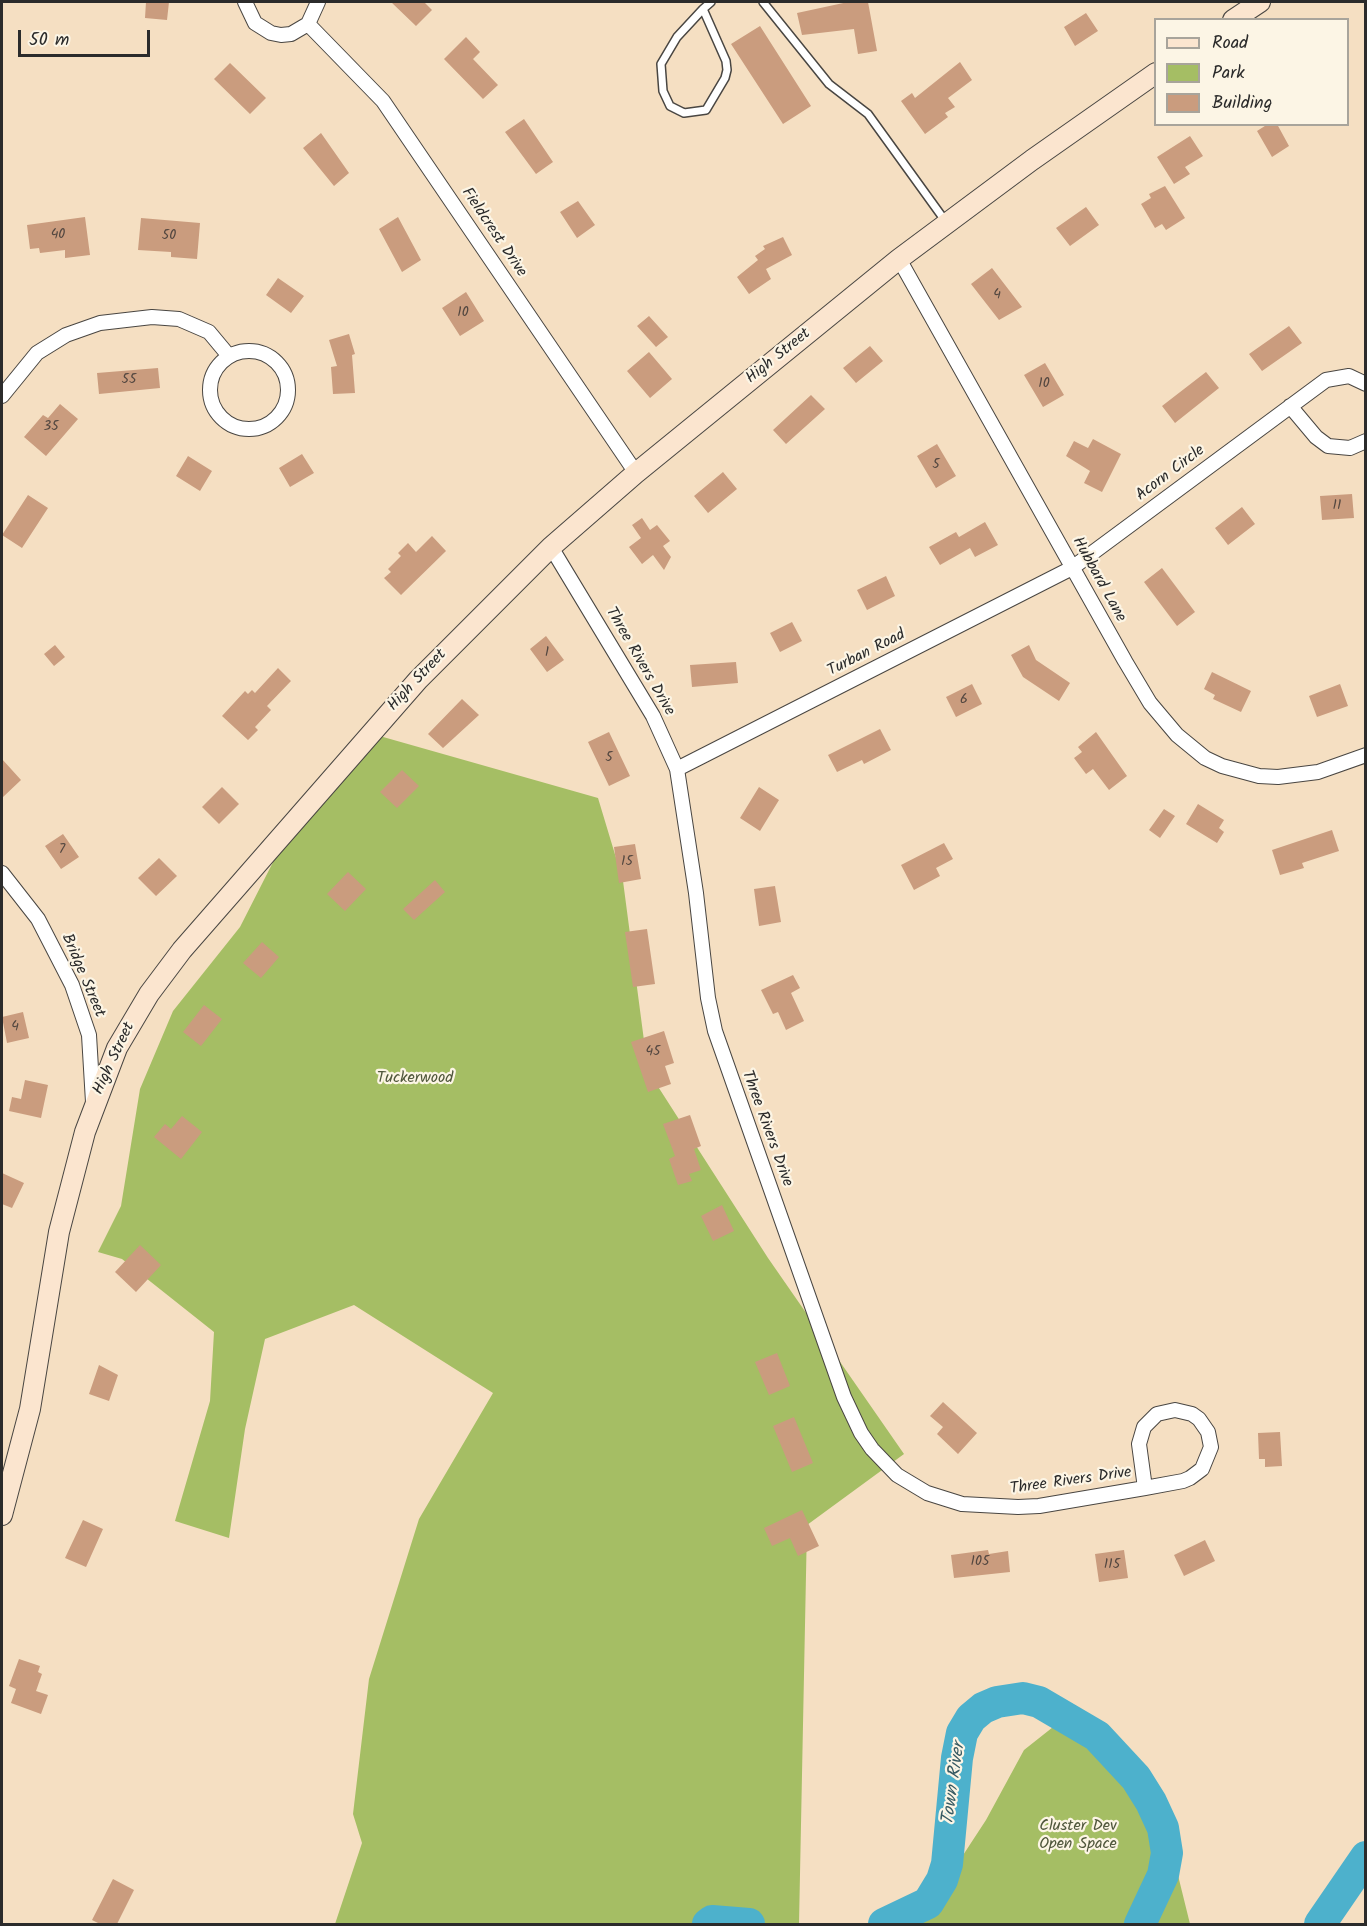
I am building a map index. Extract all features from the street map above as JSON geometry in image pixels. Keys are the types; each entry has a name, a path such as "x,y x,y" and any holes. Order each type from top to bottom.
{"street":[{"path":"245,2 255,23 271,33 291,34 308,24 318,2"},
{"path":"1236,18 1260,2"},
{"name":"Fieldcrest Drive","path":"308,24 384,101 636,473"},
{"name":"High Street","path":"2,1515 30,1409 64,1208 94,1107 128,1030 149,994 182,950 261,863 418,680 551,547 636,473 899,259 1154,74"},
{"name":"Hubbard Lane","path":"899,259 1150,703 1177,735 1204,758 1240,772 1278,777 1318,772 1365,755"},
{"path":"2,396 22,368 51,344 82,328 119,320 165,317 189,322 209,333 229,356"},
{"path":"256,351 273,359 285,374 288,392 282,410 269,423 253,429 236,426 216,410 210,385 216,368 229,356 256,351"},
{"name":"Acorn Circle","path":"1072,568 1290,406 1333,377 1348,376 1365,384"},
{"path":"1290,406 1316,438 1328,446 1350,448 1365,441"},
{"name":"Three Rivers Drive","path":"551,547 653,716 677,769 696,893 708,998 715,1031 844,1397 861,1433 884,1463 910,1484 936,1496 962,1504 1018,1508 1145,1488 1183,1481 1202,1469 1211,1447 1208,1432 1199,1419 1184,1411 1174,1410 1157,1414 1150,1420 1141,1435 1139,1444 1145,1488"},
{"name":"Turban Road","path":"677,769 1072,568"},
{"name":"Bridge Street","path":"2,873 38,919 72,985 88,1035 94,1107"}],"lane":[{"path":"703,9 726,61 727,70 725,78 706,110 684,113 670,106 663,91 661,64 677,37 703,9 711,2"},
{"path":"763,2 829,84 868,114 947,224"}],"green space":[{"name":"Tuckerwood","path":"362,731 598,798 623,881 648,1071 768,1258 904,1454 807,1525 799,1924 335,1924 362,1843 353,1814 369,1679 419,1519 493,1393 354,1305 265,1339 245,1429 229,1538 175,1521 210,1401 214,1332 122,1259 98,1252 121,1206 140,1089 173,1011 240,927 294,821"},
{"name":"Cluster Dev Open Space","path":"1072,1712 1114,1734 1156,1786 1190,1924 918,1924 986,1820 1024,1750"}],"building":[{"path":"146,2 169,2 167,20 145,18"},
{"path":"391,2 424,2 432,10 416,26"},
{"path":"848,2 868,2 877,51 858,54 854,29 802,35 797,13"},
{"path":"1086,13 1098,31 1075,46 1064,27"},
{"path":"760,26 811,106 783,124 731,44"},
{"path":"466,37 480,52 473,59 498,85 483,99 444,59"},
{"path":"960,62 972,80 948,98 955,107 945,113 948,117 925,134 901,101 912,93 915,98"},
{"path":"230,63 266,98 250,114 214,79"},
{"path":"524,119 553,162 536,174 505,132"},
{"path":"1265,126 1278,126 1289,146 1272,157 1257,131"},
{"path":"321,133 349,173 334,186 303,148"},
{"path":"1190,136 1203,156 1185,167 1190,174 1174,184 1157,157"},
{"path":"1165,186 1185,218 1166,230 1162,224 1155,228 1141,204 1151,198 1149,194"},
{"path":"578,201 595,225 577,238 560,212"},
{"path":"1086,207 1099,225 1070,246 1056,228"},
{"path":"85,217 90,255 65,258 65,250 40,253 39,248 30,249 27,225"},
{"path":"398,217 421,260 402,272 379,229"},
{"path":"141,218 200,223 197,259 171,257 171,252 138,250"},
{"path":"783,237 792,255 766,269 771,279 749,294 737,277 758,260 755,256 765,249 763,246"},
{"path":"992,268 1022,307 999,320 971,284"},
{"path":"278,278 304,296 291,313 266,295"},
{"path":"466,292 484,321 460,336 442,308"},
{"path":"649,316 668,337 656,347 637,326"},
{"path":"1289,326 1302,343 1262,371 1249,354"},
{"path":"349,334 355,354 352,355 355,393 333,394 331,367 337,366 329,340"},
{"path":"870,346 883,361 856,383 843,368"},
{"path":"649,352 672,379 650,398 627,371"},
{"path":"1045,363 1064,395 1043,407 1024,375"},
{"path":"158,368 160,388 99,394 97,373"},
{"path":"1206,372 1219,388 1175,423 1162,406"},
{"path":"811,395 825,409 786,444 773,430"},
{"path":"60,404 78,419 46,456 24,437 43,415 48,418"},
{"path":"1093,439 1121,454 1102,492 1084,483 1090,471 1066,456 1074,441 1088,448"},
{"path":"937,444 956,476 936,488 917,456"},
{"path":"302,454 314,473 290,487 279,468"},
{"path":"188,456 212,471 200,491 176,476"},
{"path":"723,472 737,489 708,513 694,496"},
{"path":"1352,494 1354,518 1322,520 1320,496"},
{"path":"28,495 48,508 22,548 2,535"},
{"path":"1242,507 1255,524 1228,545 1215,528"},
{"path":"642,518 650,530 657,525 670,541 663,546 671,557 664,570 653,555 642,564 629,547 641,538 632,525"},
{"path":"985,522 998,545 975,557 970,548 940,565 929,547 956,532 959,537"},
{"path":"432,536 446,551 401,595 384,578 391,572 388,569 401,556 398,553 408,543 416,552"},
{"path":"1162,568 1195,612 1177,626 1144,582"},
{"path":"886,576 895,596 867,610 857,590"},
{"path":"792,622 802,641 780,652 770,633"},
{"path":"546,636 564,660 547,672 530,649"},
{"path":"55,645 65,657 54,666 44,654"},
{"path":"1029,645 1036,660 1070,683 1059,701 1023,677 1011,655"},
{"path":"736,662 738,683 692,687 690,665"},
{"path":"278,668 291,681 267,706 271,710 255,727 258,730 248,740 222,716 245,691 248,694 252,690 255,693"},
{"path":"1212,672 1251,691 1241,712 1213,699 1215,695 1204,689"},
{"path":"972,684 982,704 956,717 946,697"},
{"path":"1340,684 1348,706 1317,717 1309,696"},
{"path":"462,699 479,715 443,748 428,734"},
{"path":"880,729 891,750 864,764 862,760 837,772 828,755"},
{"path":"609,732 630,776 609,786 588,742"},
{"path":"1096,732 1127,776 1109,790 1093,769 1086,774 1074,758 1082,752 1078,747"},
{"path":"2,759 21,780 2,798"},
{"path":"402,770 419,786 397,808 380,792"},
{"path":"222,787 239,804 219,824 202,807"},
{"path":"759,787 779,800 760,831 740,818"},
{"path":"1198,804 1224,820 1219,828 1224,832 1217,843 1186,824"},
{"path":"1164,809 1175,816 1160,838 1149,830"},
{"path":"1332,830 1339,851 1302,863 1304,868 1280,875 1272,850"},
{"path":"63,834 79,857 61,869 45,846"},
{"path":"944,843 953,859 936,868 940,876 914,890 901,865"},
{"path":"635,844 641,879 619,883 614,847"},
{"path":"159,858 177,876 156,896 138,878"},
{"path":"348,872 366,889 345,911 327,894"},
{"path":"435,880 445,892 414,920 403,909"},
{"path":"775,886 781,922 759,926 754,889"},
{"path":"647,929 655,984 633,987 625,932"},
{"path":"262,942 279,957 261,978 243,963"},
{"path":"793,975 800,988 791,993 804,1021 786,1030 778,1012 773,1014 761,990"},
{"path":"204,1005 222,1019 201,1046 183,1032"},
{"path":"23,1012 29,1038 7,1043 2,1017"},
{"path":"664,1031 674,1063 665,1066 671,1084 648,1092 631,1042"},
{"path":"25,1080 48,1085 41,1118 9,1111 12,1097 21,1099"},
{"path":"690,1115 701,1146 694,1149 701,1170 689,1174 692,1181 678,1185 669,1159 675,1156 663,1124"},
{"path":"182,1116 202,1132 181,1159 154,1137 165,1124 171,1129"},
{"path":"2,1173 24,1183 12,1208 2,1204"},
{"path":"722,1205 734,1231 713,1241 701,1216"},
{"path":"140,1245 161,1265 136,1292 115,1272"},
{"path":"777,1353 790,1386 769,1395 755,1362"},
{"path":"99,1365 118,1375 109,1401 89,1394"},
{"path":"943,1402 977,1433 958,1454 937,1434 943,1427 930,1416"},
{"path":"794,1417 813,1463 792,1472 773,1426"},
{"path":"1280,1432 1282,1466 1265,1467 1265,1459 1259,1459 1258,1433"},
{"path":"802,1510 819,1546 798,1556 790,1538 772,1546 764,1528"},
{"path":"83,1520 103,1529 86,1567 65,1558"},
{"path":"1205,1540 1215,1561 1184,1576 1174,1555"},
{"path":"988,1550 989,1554 1008,1551 1010,1572 954,1578 951,1555"},
{"path":"1124,1550 1128,1578 1099,1582 1095,1554"},
{"path":"19,1659 40,1666 38,1672 42,1674 36,1691 48,1695 41,1714 11,1703 16,1689 9,1686"},
{"path":"113,1879 134,1890 117,1924 100,1924 92,1920"}],"waterway":[{"name":"Town River","path":"884,1924 928,1903 942,1880 947,1864 957,1758 962,1733 971,1718 983,1708 997,1702 1023,1698 1039,1702 1097,1736 1136,1778 1151,1802 1163,1828 1167,1853 1163,1875 1140,1924"},
{"name":"Town River","path":"1320,1924 1366,1857"},
{"name":"Town River","path":"708,1924 712,1921 749,1924"}]}
